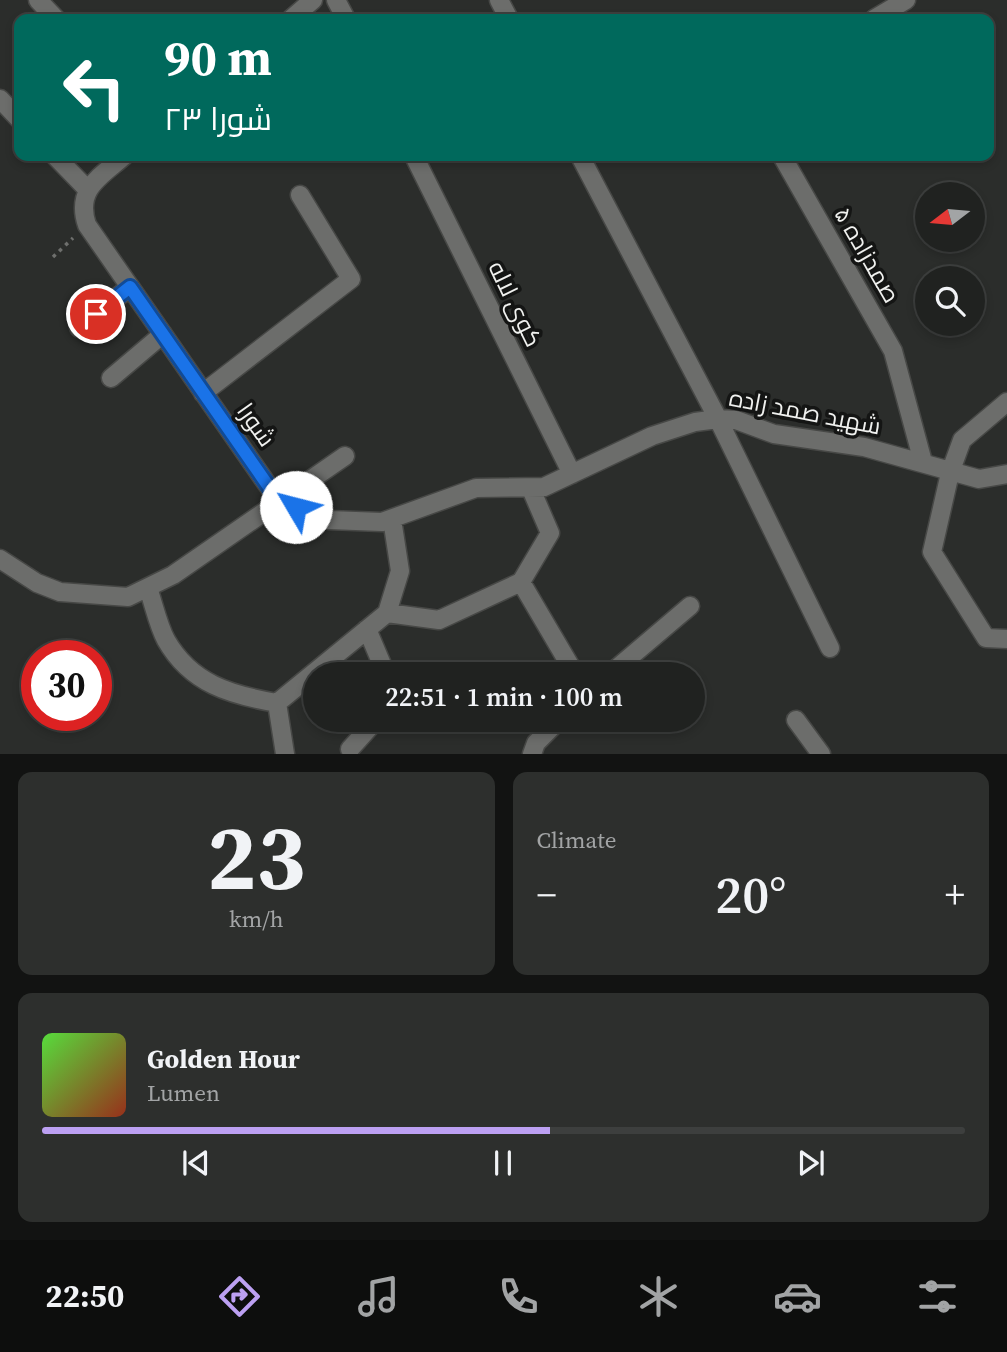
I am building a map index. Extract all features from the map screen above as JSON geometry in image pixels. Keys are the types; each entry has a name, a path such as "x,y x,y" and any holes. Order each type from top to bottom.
{"street":[{"path":"38,0 51,14"},
{"path":"297,14 313,0"},
{"path":"882,14 906,0"},
{"path":"0,99 14,114"},
{"path":"60,161 87,189"},
{"path":"87,225 82,210 87,189 118,161"},
{"name":"کوی لاله","path":"416,161 572,474"},
{"path":"583,161 718,419 830,648"},
{"name":"صمدزاده ۵","path":"785,161 893,351 923,462"},
{"path":"203,393 351,279 300,195"},
{"name":"شورا","path":"87,225 278,500"},
{"path":"79,328 130,287"},
{"path":"111,378 163,334"},
{"path":"1007,402 962,440 950,473 932,552 986,638 1007,639"},
{"name":"شهید صمد زاده","path":"278,500 329,520 382,522 476,488 544,487 652,436 695,422 718,419 736,420 774,435 864,447 979,479 1007,474"},
{"path":"0,559 37,583 60,592 128,597 173,575 345,456"},
{"path":"387,613 439,620 521,582 550,533 531,489"},
{"path":"148,588 166,640 191,672 233,696 277,703 387,613 400,571 393,519"},
{"path":"521,582 568,662"},
{"path":"624,662 691,606"},
{"path":"367,629 381,662"},
{"path":"277,703 285,754"},
{"path":"796,720 821,754"},
{"path":"350,749 365,732"},
{"path":"532,754 536,743 547,732"}],"path":[{"path":"53,257 87,225"}],"route":[{"path":"96,314 130,287 278,500 296,507"}]}
